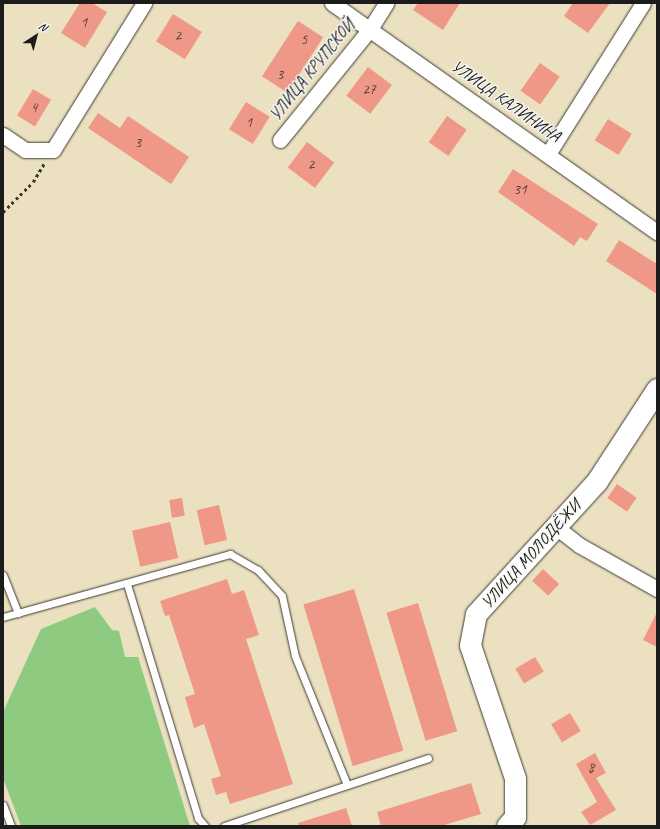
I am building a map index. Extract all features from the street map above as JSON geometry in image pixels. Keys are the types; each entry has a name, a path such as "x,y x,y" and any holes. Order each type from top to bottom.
{"main road":[{"name":"УЛИЦА МОЛОДЁЖИ","path":"507,826 516,817 515,778 470,645 476,614 597,481 657,390"}],"street":[{"path":"3,135 25,150 53,150 144,3"},
{"name":"УЛИЦА КАЛИНИНА","path":"332,3 657,232"},
{"name":"УЛИЦА КРУПСКОЙ","path":"280,140 370,29 386,3"},
{"path":"548,154 643,3"},
{"path":"556,527 579,545 657,589"}],"lane":[{"path":"3,617 127,584 230,554 258,570 282,596 295,656 347,785"},
{"path":"3,576 18,613"},
{"path":"127,584 198,818 204,826"},
{"path":"224,826 428,758"},
{"path":"3,805 11,826"}],"path":[{"path":"3,212 33,182 53,150"}],"green space":[{"path":"95,607 112,630 119,631 125,657 138,657 190,826 21,826 3,778 3,712 41,629"}],"building":[{"path":"80,3 92,3 107,12 85,48 61,33"},
{"path":"418,3 460,3 443,30 413,10"},
{"path":"573,3 610,3 588,33 564,16"},
{"path":"173,14 202,32 185,59 156,41"},
{"path":"298,21 323,37 287,93 262,76"},
{"path":"540,63 560,77 540,105 520,91"},
{"path":"368,67 392,85 370,114 346,96"},
{"path":"33,89 51,100 35,126 17,116"},
{"path":"246,102 270,117 253,144 229,129"},
{"path":"98,113 120,128 128,116 189,157 171,184 88,128"},
{"path":"447,116 467,130 448,156 429,142"},
{"path":"608,119 632,134 618,155 595,140"},
{"path":"307,142 334,162 315,188 288,168"},
{"path":"513,169 598,224 587,241 580,237 574,246 498,192"},
{"path":"619,240 657,264 657,294 606,261"},
{"path":"617,484 637,498 627,512 607,498"},
{"path":"182,498 185,516 172,518 169,500"},
{"path":"219,505 227,540 205,545 197,510"},
{"path":"170,522 178,558 140,567 132,531"},
{"path":"543,569 559,584 548,596 532,581"},
{"path":"227,579 232,594 244,590 259,635 246,639 293,784 230,804 226,792 216,795 211,779 221,776 204,724 194,728 185,697 195,694 169,615 165,616 160,601"},
{"path":"354,589 403,751 353,766 303,604"},
{"path":"418,603 457,731 426,741 386,613"},
{"path":"657,612 657,647 643,640"},
{"path":"535,657 544,672 524,683 515,669"},
{"path":"570,713 581,731 562,742 551,724"},
{"path":"595,753 606,773 596,778 616,810 590,825 581,812 597,802 576,764"},
{"path":"471,783 481,814 441,826 381,826 377,812"},
{"path":"346,808 352,826 299,826 298,823"}]}
